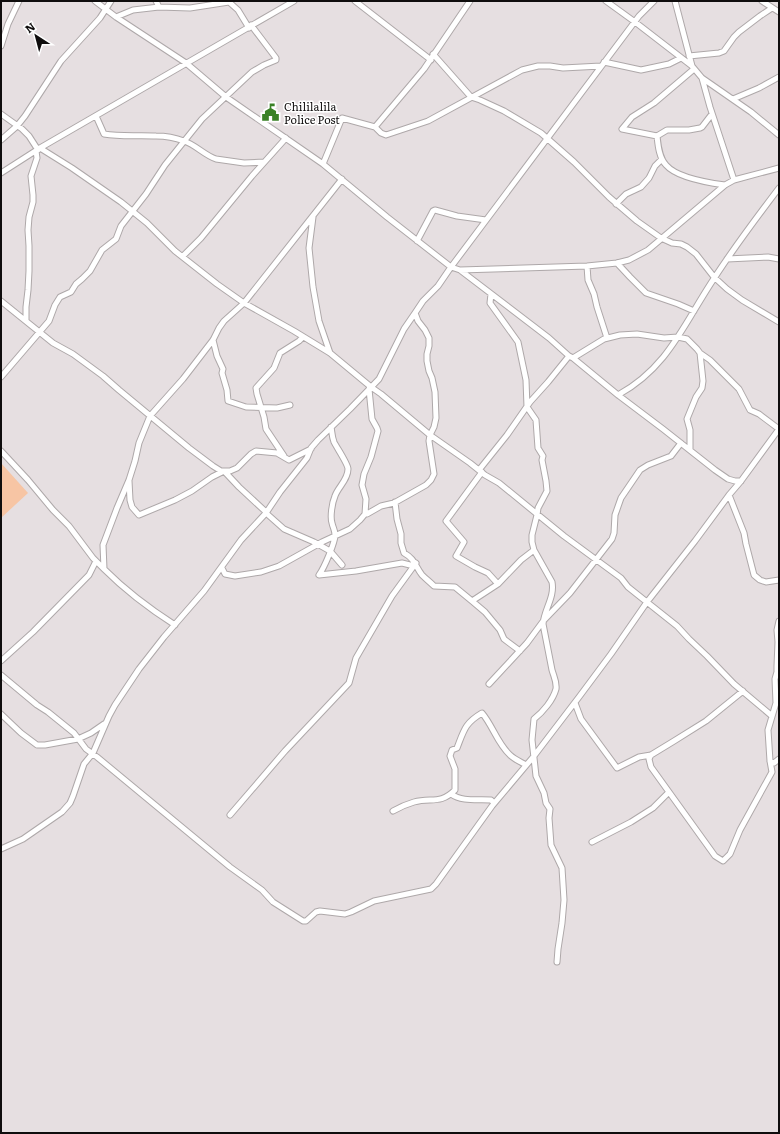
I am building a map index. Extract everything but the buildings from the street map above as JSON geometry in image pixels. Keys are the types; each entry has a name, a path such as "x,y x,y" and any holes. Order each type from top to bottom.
{"street":[{"path":"1,46 8,24 19,1"},
{"path":"95,1 116,17 186,63 226,97 323,164 417,241 451,267 460,270 549,338 618,395 658,424 725,478 741,481"},
{"path":"1,140 17,126 61,61 100,18 111,1"},
{"path":"156,1 159,7"},
{"path":"1,173 186,63 294,1"},
{"path":"355,1 431,60"},
{"path":"375,127 431,60 433,54 471,1"},
{"path":"606,1 681,58 702,78 751,112 779,134"},
{"path":"1,849 23,839 62,812 70,803 84,764 93,753 115,705 139,669 164,637 204,591 241,540 266,512 312,448 378,379 414,313 423,301 438,286 603,64 635,22 654,1"},
{"path":"675,1 693,68"},
{"path":"762,1 779,12"},
{"path":"1,377 49,321 55,305 60,297 70,292 90,271 102,250 116,239 121,226 146,194 165,165 206,115 252,72 276,60 276,58 238,10 230,2 190,8 159,7 133,10 116,17"},
{"path":"689,56 719,54 739,32 772,8"},
{"path":"433,54 471,97 504,111 541,133 574,162 616,204 637,221 662,238 672,243 681,244 687,247 696,254 714,278 727,289 742,300 779,322"},
{"path":"323,164 342,118 375,127 381,134 386,135 428,121 522,70 538,66 563,68 603,64 641,70 669,64 681,58"},
{"path":"693,68 654,103 632,117 622,129 657,136 668,130 689,130 700,128 712,114"},
{"path":"733,99 759,88 779,77"},
{"path":"702,78 712,114 734,180"},
{"path":"1,114 29,136 38,150 72,168 121,202 175,251 217,284 244,303 330,353 370,388 381,394 430,435 499,483 537,515 621,578 628,588 677,626 689,640 772,716"},
{"path":"96,116 104,134 112,136 158,135 184,141 216,159 244,163 264,162"},
{"path":"657,136 662,159 666,165 676,173 701,181 725,185"},
{"path":"183,256 201,238 264,162 286,138"},
{"path":"26,320 29,271 28,230 29,217 33,202 31,176 38,150"},
{"path":"616,204 626,194 641,187 649,178 655,166 662,159"},
{"path":"460,270 587,266 617,263 629,260 648,250 725,185 734,180 779,168"},
{"path":"104,569 103,545 135,461 139,443 150,416 183,379 213,340 224,321 244,303 342,179"},
{"path":"618,395 638,382 655,367 678,337 727,259 779,188"},
{"path":"417,241 433,211 435,210 457,216 486,220"},
{"path":"314,214 309,248 313,287 319,321 330,353"},
{"path":"727,259 768,257 779,259"},
{"path":"617,263 646,293 694,311"},
{"path":"587,266 588,280 594,294 607,338"},
{"path":"491,294 490,303 518,342 526,380 527,407 536,420 538,448 542,456 547,486 546,494 539,504 532,535 532,542 534,550 550,577 553,586 552,598 544,620 544,628 552,670 556,682 556,690 540,714 534,719 532,740 536,776 544,793 546,803 550,809 549,818 552,845 562,868 564,884 557,962"},
{"path":"1,301 53,343 87,363 204,460 224,472 284,529 330,551 342,565"},
{"path":"222,568 225,574 235,576 261,572 279,566 318,544 350,529 365,514 381,506 395,502 426,485 433,477 434,474 428,442 436,418 435,392 427,361 429,338 414,313"},
{"path":"1,675 37,705 66,726 74,733 86,749 93,753 230,867 262,890 273,902 303,921 306,921 316,912 320,911 345,914 374,901 432,888 457,856 494,803 534,756 575,702 647,602 741,481 779,429 759,414 750,410 739,389 687,339 678,337 664,338 637,334 620,335 604,339 571,357 527,407 446,521 464,542 456,556 488,573 498,584"},
{"path":"285,459 266,429 256,390 257,386 274,368 280,353 303,337"},
{"path":"213,340 217,356 223,369 222,373 227,390 228,401 246,407 261,408 277,408 290,405"},
{"path":"690,450 690,430 687,419 696,397 703,386 700,353"},
{"path":"365,514 366,499 362,479 371,457 378,432 372,419 370,388"},
{"path":"331,427 333,440 348,466 348,470 343,484 335,495 331,518 335,536 324,568 320,575 356,571 402,563 415,565"},
{"path":"489,684 527,643 544,620 570,593 614,536 615,515 618,507 624,492 634,481 638,473 643,468 671,456 681,443"},
{"path":"128,480 132,507 139,515 175,500 192,491 212,477 237,468 256,451 277,454 285,459 291,460 312,448"},
{"path":"1,451 69,526 96,561 115,580 175,625"},
{"path":"729,495 744,533 747,551 754,575 760,580 766,582 779,580"},
{"path":"395,502 401,534 401,543 404,553 410,557 422,574 434,586 456,587 472,600 485,612 500,630 504,639 520,651"},
{"path":"472,600 498,584 521,560 534,550"},
{"path":"1,661 33,632 89,575 96,561"},
{"path":"230,815 285,751 349,683 356,658 392,596 415,565"},
{"path":"651,755 649,759 651,767 715,856 723,861 730,854 740,830 772,772 768,730 776,703 775,679 777,672 777,630 779,621"},
{"path":"575,702 581,719 617,768 639,757 651,755 674,741 706,721 743,691"},
{"path":"393,811 415,802 434,801 445,798 455,790 455,769 450,756 452,750 457,748 465,727 472,719 482,713 502,746 510,756 526,765"},
{"path":"1,714 20,734 37,745 78,739 105,724"},
{"path":"770,762 774,763 779,759"},
{"path":"592,842 631,822 653,808 669,792"},
{"path":"451,794 471,800 491,800 494,803"}],"shaded area":[{"path":"1,463 28,493 1,518"}],"place":[{"name":"Chililalila Police Post","path":"271,112"}]}
